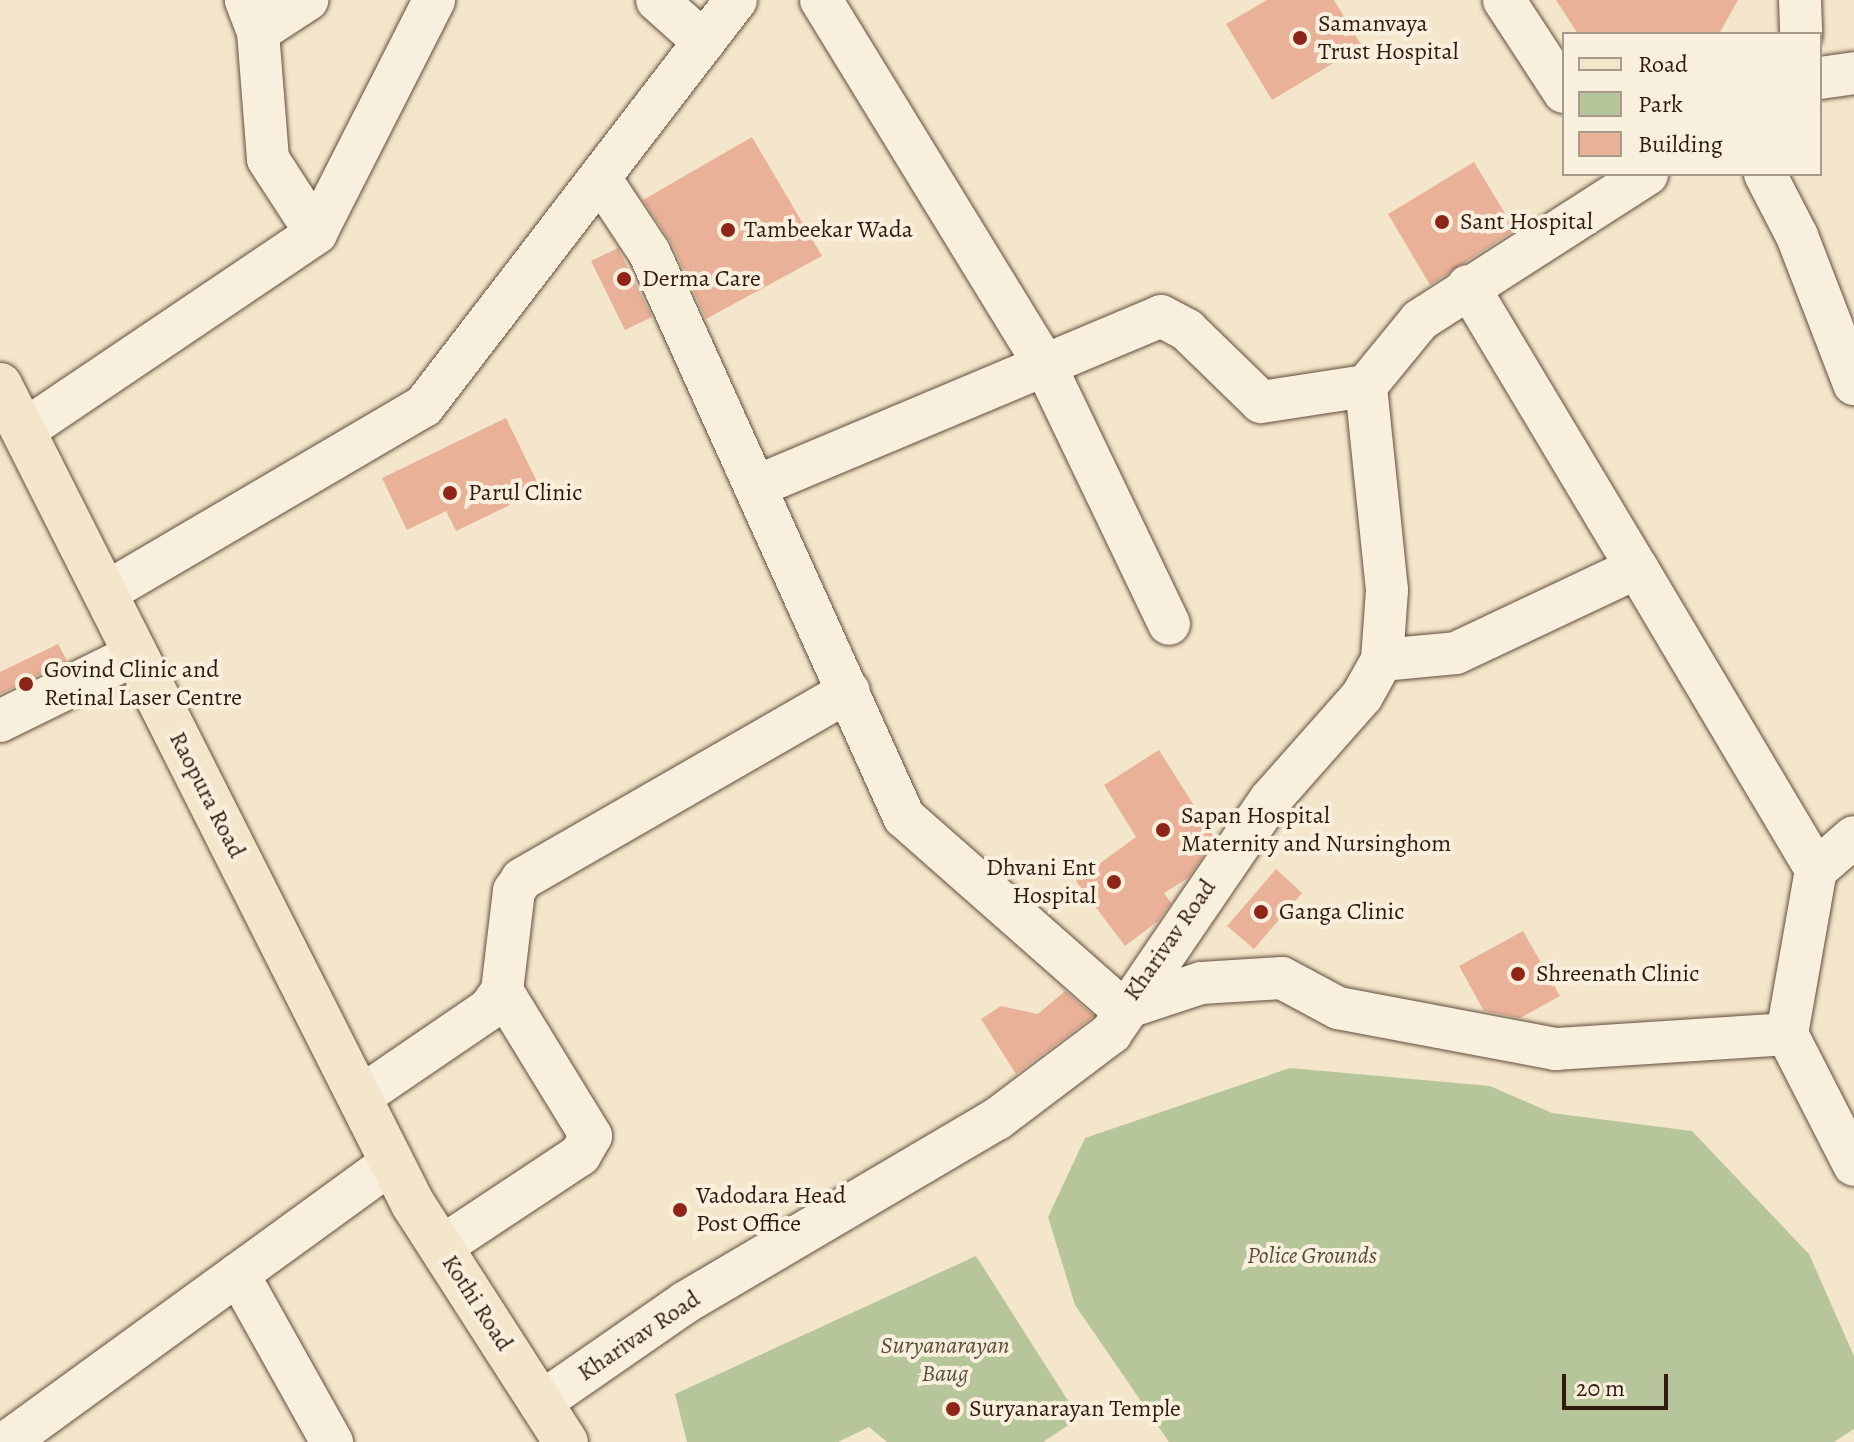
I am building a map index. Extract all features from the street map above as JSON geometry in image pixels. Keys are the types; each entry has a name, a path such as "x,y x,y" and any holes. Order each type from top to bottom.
{"main road":[{"name":"Raopura Road","path":"1,389 392,1162"},
{"name":"Kothi Road","path":"392,1162 441,1247 566,1442"}],"street":[{"path":"307,0 252,16 268,159 316,233"},
{"path":"23,431 316,233 434,0"},
{"path":"657,0 704,42"},
{"path":"105,593 424,406 736,0"},
{"path":"821,0 1045,365 1169,624"},
{"path":"1504,0 1562,89"},
{"path":"1800,0 1801,32"},
{"path":"1822,78 1854,73"},
{"path":"1766,176 1797,236 1854,384"},
{"path":"600,178 649,252 904,817 1122,1009 1201,983 1282,978 1338,1008 1556,1049 1787,1034"},
{"path":"757,486 1161,316 1187,330 1261,402 1366,386 1420,320 1630,178"},
{"path":"1468,286 1816,870"},
{"name":"Kharivav Road","path":"540,1403 686,1302 997,1119 1111,1033 1122,1009 1270,800 1362,696 1382,660 1387,590 1366,386"},
{"path":"1382,660 1456,653 1637,568"},
{"path":"0,721 136,654"},
{"path":"360,1097 489,1009 502,991 514,891 522,879 849,691"},
{"path":"1849,1140 1787,1034 1816,870 1854,837"},
{"path":"441,1247 580,1155 591,1136 502,991"},
{"path":"7,1442 392,1162"},
{"path":"238,1274 332,1442"}],"green space":[{"name":"Police Grounds","path":"1290,1068 1490,1086 1552,1113 1692,1131 1809,1254 1854,1356 1854,1429 1834,1442 1169,1442 1075,1305 1048,1217 1085,1138"},
{"name":"Suryanarayan Baug","path":"976,1256 1079,1418 1043,1442 887,1442 869,1427 838,1442 687,1442 675,1394"}],"building":[{"path":"1267,0 1334,0 1362,46 1272,100 1226,24"},
{"path":"1556,0 1738,0 1720,32 1577,32"},
{"name":"Tambeekar Wada","path":"752,137 822,256 706,319 671,242 643,200"},
{"path":"1474,162 1515,230 1430,285 1388,214"},
{"path":"618,248 652,317 625,330 591,261"},
{"path":"506,418 541,490 456,531 446,511 407,530 382,478"},
{"path":"58,644 67,661 0,694 0,672"},
{"path":"1159,750 1215,839 1188,878 1164,893 1171,903 1158,921 1125,946 1076,881 1136,837 1104,785"},
{"path":"1276,869 1302,893 1254,949 1227,926"},
{"path":"1523,931 1560,996 1520,1018 1484,1011 1459,966"},
{"path":"1065,991 1094,1016 1016,1074 981,1019 1001,1006 1038,1014"}],"place":[{"name":"Samanvaya Trust Hospital","path":"1300,38"},
{"name":"Sant Hospital","path":"1442,222"},
{"name":"Tambeekar Wada","path":"728,230"},
{"name":"Derma Care","path":"624,279"},
{"name":"Parul Clinic","path":"450,493"},
{"name":"Govind Clinic and Retinal Laser Centre","path":"26,684"},
{"name":"Sapan Hospital Maternity and Nursinghom","path":"1163,830"},
{"name":"Dhvani Ent Hospital","path":"1114,882"},
{"name":"Ganga Clinic","path":"1261,912"},
{"name":"Shreenath Clinic","path":"1518,974"},
{"name":"Vadodara Head Post Office","path":"680,1210"},
{"name":"Suryanarayan Temple","path":"953,1409"}]}
